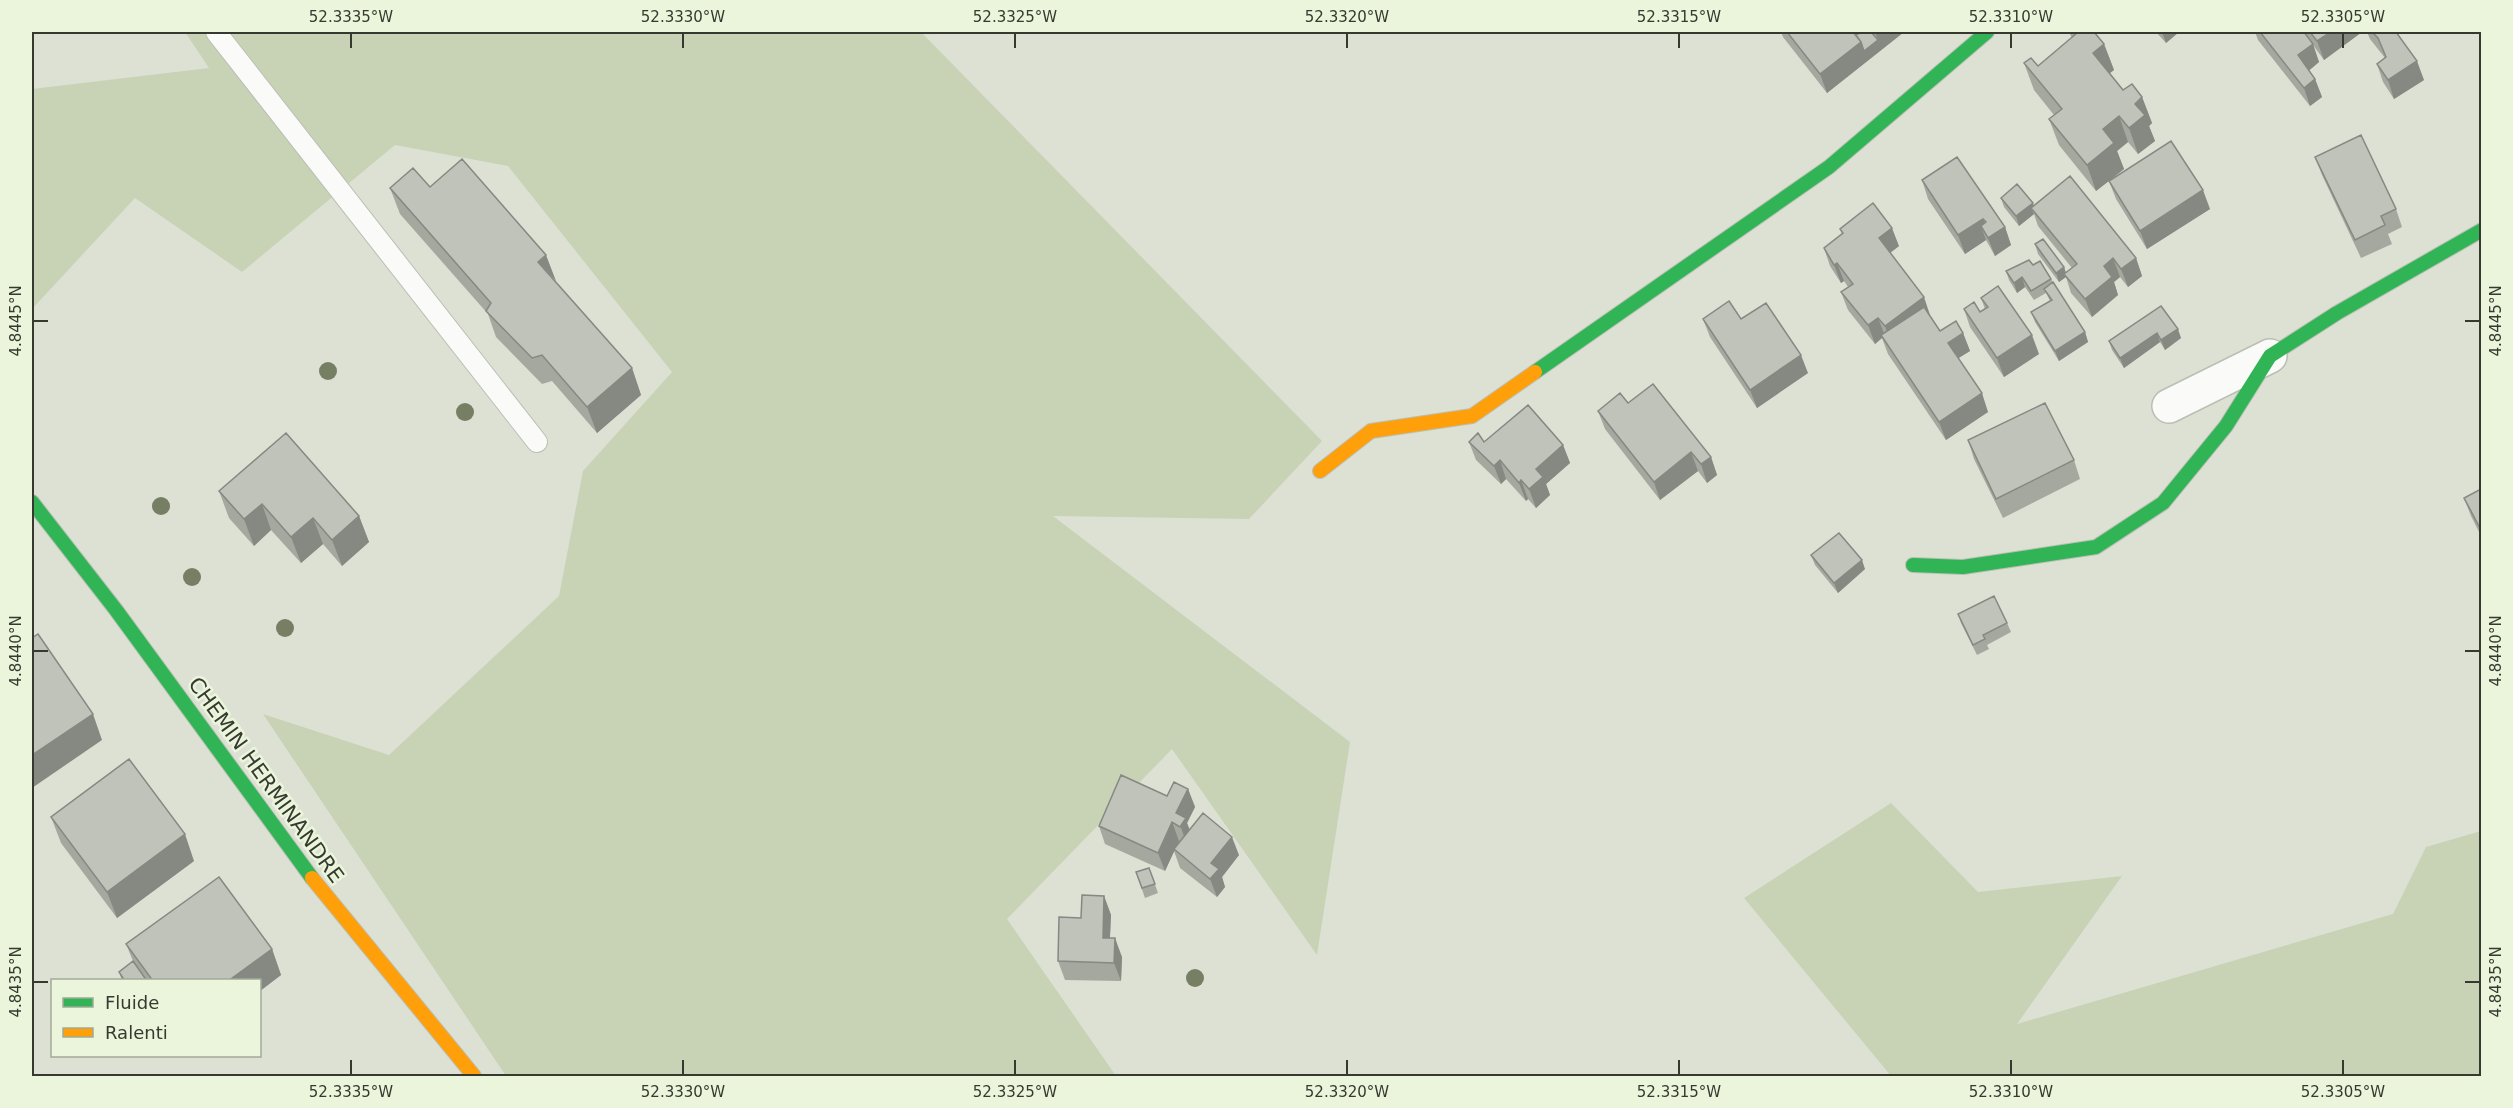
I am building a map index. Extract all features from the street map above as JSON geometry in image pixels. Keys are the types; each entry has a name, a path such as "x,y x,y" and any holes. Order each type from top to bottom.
{"street":[{"path":"1320,471 1371,431 1472,416 1829,167 1987,32"},
{"path":"2169,406 2270,356 2337,313 2481,230"},
{"path":"1912,565 1963,567 2096,547 2163,503 2226,426 2270,356"},
{"name":"CHEMIN HERMINANDRE","path":"32,502 116,610 328,900 474,1077"}],"lane":[{"path":"216,32 537,442"}],"green space":[{"path":"185,32 921,32 1322,441 1249,519 1053,516 1350,742 1317,955 1172,749 1007,919 1116,1076 506,1076 263,714 389,755 559,596 583,471 672,372 508,166 395,145 242,272 135,198 32,309 32,89 209,68"},
{"path":"1891,803 1978,892 2122,876 2017,1024 2393,914 2426,847 2481,831 2481,1076 1891,1076 1744,898"}],"building":[{"path":"1787,32 1853,32 1861,42 1820,74"},
{"path":"1861,32 1871,32 1878,40 1864,51 1856,35"},
{"path":"2075,32 2094,32 2104,44 2093,53 2123,90 2132,84 2142,97 2135,104 2145,115 2129,128 2119,116 2103,129 2114,143 2087,165 2049,119 2062,109 2024,63 2031,58 2038,66 2077,33"},
{"path":"2260,32 2304,32 2313,44 2298,55 2315,79 2304,88"},
{"path":"2310,32 2331,32 2317,41"},
{"path":"2372,32 2396,32 2417,61 2388,80 2377,64 2386,57 2378,38"},
{"path":"2361,135 2396,209 2381,216 2385,225 2355,240 2315,157"},
{"path":"2171,141 2203,190 2140,231 2109,181"},
{"path":"1957,157 2005,227 1988,238 1981,226 1986,222 1983,219 1958,235 1922,180"},
{"path":"462,159 546,255 538,262 632,368 587,407 542,355 532,358 486,311 491,303 390,188 413,168 430,187"},
{"path":"2070,176 2136,258 2121,269 2113,258 2104,266 2112,277 2085,299 2064,274 2077,264 2031,208"},
{"path":"2017,184 2033,203 2016,216 2001,198"},
{"path":"1873,203 1892,228 1879,238 1924,297 1885,326 1878,318 1868,325 1841,292 1853,284 1837,263 1834,265 1824,248 1843,233 1840,229"},
{"path":"2043,239 2064,267 2056,273 2035,244"},
{"path":"2029,260 2033,265 2040,261 2051,279 2031,291 2022,277 2014,283 2006,271"},
{"path":"2053,282 2085,332 2055,351 2031,312 2052,300 2044,289"},
{"path":"1998,286 2032,335 1997,358 1964,309 1974,302 1980,312 1988,307 1981,298"},
{"path":"1729,301 1741,319 1766,303 1801,355 1750,390 1703,319"},
{"path":"2161,306 2178,329 2161,340 2157,333 2120,358 2109,341"},
{"path":"1924,307 1940,331 1956,321 1963,333 1948,343 1982,393 1939,422 1881,335"},
{"path":"1653,384 1711,457 1701,464 1691,452 1654,482 1598,411 1620,393 1628,403"},
{"path":"2045,403 2074,460 1996,499 1968,440"},
{"path":"1528,405 1563,445 1536,469 1543,477 1529,489 1521,480 1519,483 1500,460 1494,466 1469,442 1478,433 1484,442"},
{"path":"286,433 359,516 332,540 313,518 291,537 262,504 244,519 219,491"},
{"path":"2481,489 2481,530 2464,498"},
{"path":"1839,533 1862,560 1834,583 1811,555"},
{"path":"1994,596 2007,623 1983,635 1985,639 1973,645 1958,614"},
{"path":"38,634 93,714 32,755 32,638"},
{"path":"129,759 185,834 107,892 51,817"},
{"path":"1121,775 1167,796 1174,782 1188,789 1176,813 1186,818 1180,827 1172,822 1158,853 1099,826"},
{"path":"1203,813 1232,837 1211,863 1219,869 1210,879 1174,849"},
{"path":"1149,868 1155,884 1142,888 1136,872"},
{"path":"219,877 272,949 231,979 152,979 126,944"},
{"path":"1082,895 1104,896 1103,938 1115,938 1114,963 1058,961 1059,917 1081,918"},
{"path":"133,961 146,979 124,979 119,972"}],"traffic: fast":[{"path":"1535,372 1829,167 1987,32"},
{"path":"1913,565 1963,567 2096,547 2163,503 2226,426 2270,356 2337,313 2482,230"},
{"path":"32,502 116,610 312,878"}],"traffic: slow":[{"path":"1320,471 1371,431 1472,416 1535,372"},
{"path":"312,878 474,1076"}]}
